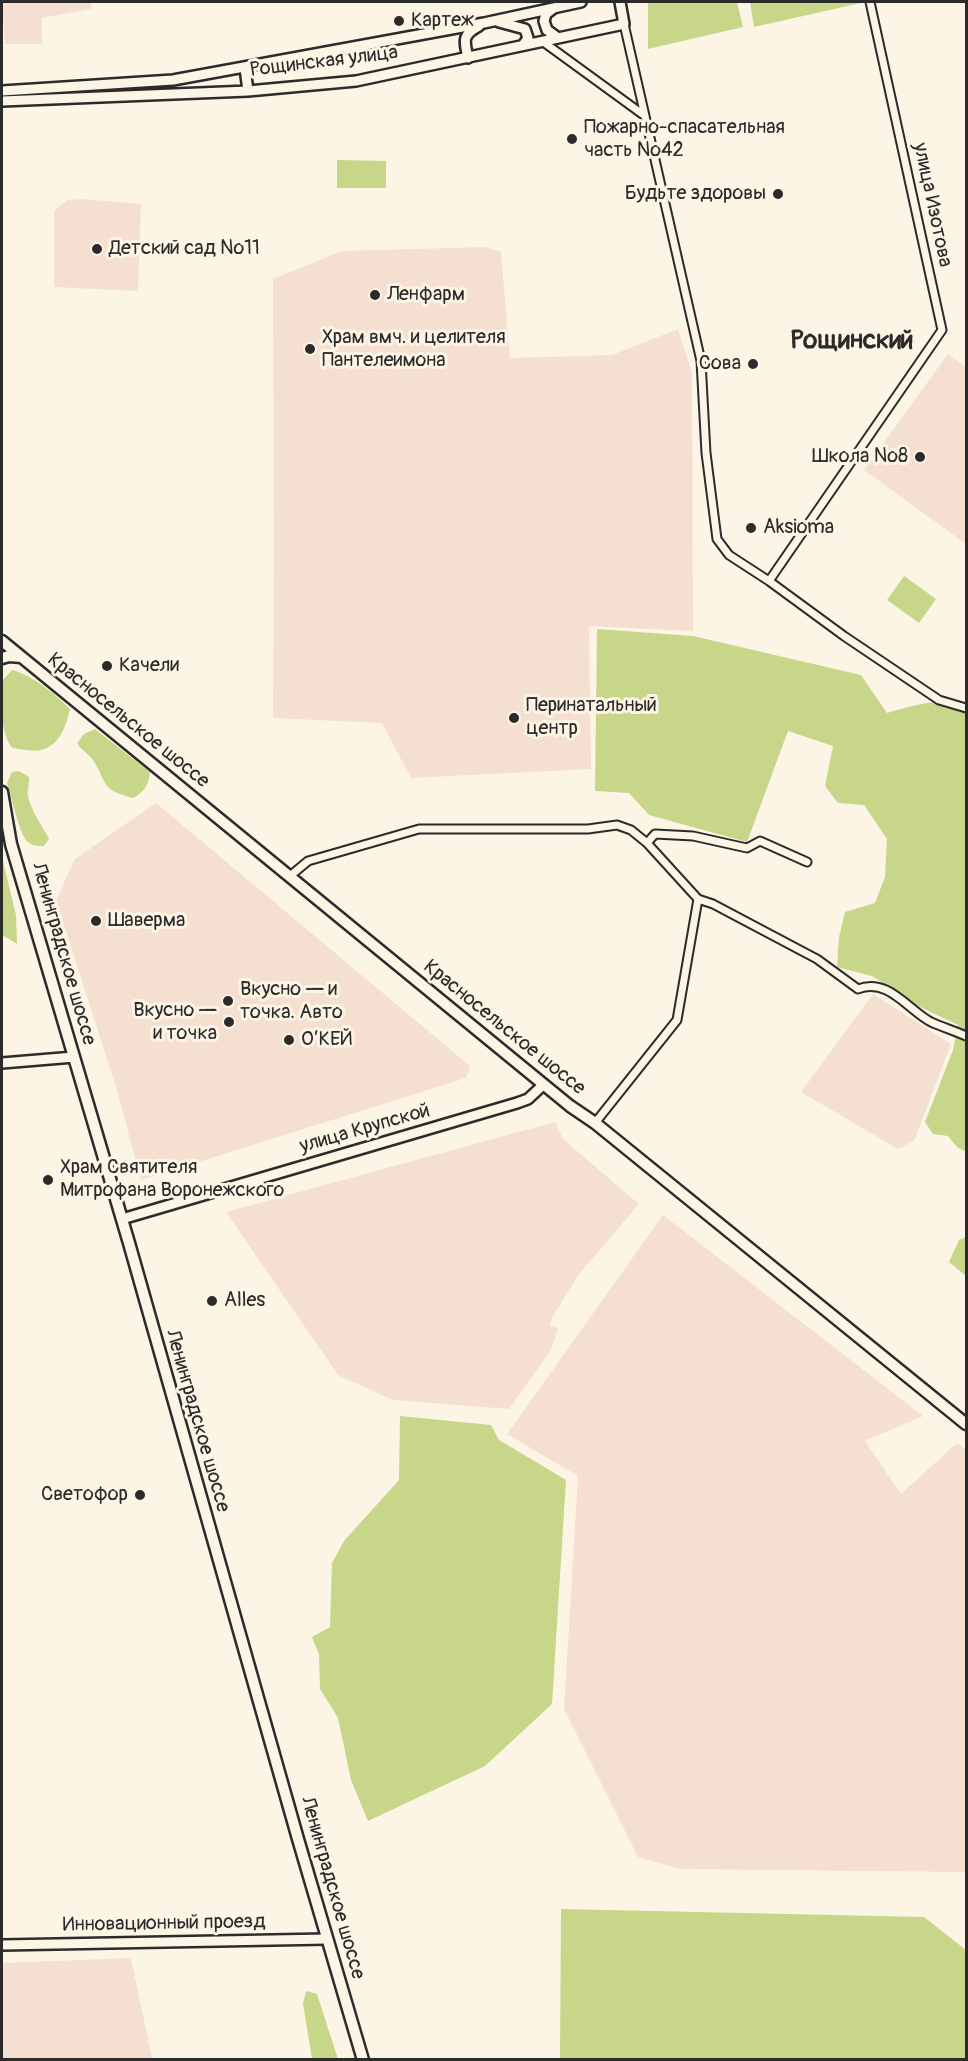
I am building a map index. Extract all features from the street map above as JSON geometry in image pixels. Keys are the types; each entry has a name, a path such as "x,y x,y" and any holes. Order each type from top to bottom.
{"main road":[{"name":"Красносельское шоссе","path":"2,640 543,1085 595,1123 966,1424"},
{"name":"Красносельское шоссе","path":"2,658 21,657"},
{"name":"Ленинградское шоссе","path":"2,792 11,844 122,1219 363,2060"},
{"path":"2,828 11,844"}],"street":[{"name":"Рощинская улица","path":"2,91 173,80 489,22 581,2"},
{"path":"620,2 701,362 706,453 717,539 729,555 770,581 844,636 939,700 966,708"},
{"name":"улица Изотова","path":"770,581 942,330 870,2"},
{"path":"556,7 546,14 544,21 547,30 558,38"},
{"path":"468,58 464,42 467,34 489,22 511,23 525,28 528,38 523,45"},
{"name":"Рощинская улица","path":"2,101 248,91 356,81 624,24"},
{"path":"543,41 645,116"},
{"path":"245,68 248,91"},
{"path":"290,876 308,861 419,829 588,830 617,825 632,830 698,899 713,904 817,959 858,989 865,986 886,989 930,1021 966,1036"},
{"path":"646,843 655,834 693,836 747,848 760,841 807,862"},
{"path":"595,1123 677,1020 698,899"},
{"path":"2,1063 74,1057"},
{"name":"улица Крупской","path":"122,1219 517,1103 528,1099 543,1085"},
{"name":"Инновационный проезд","path":"2,1945 327,1939"}],"shaded area":[{"path":"2,2 92,2 91,9 42,18 42,44 5,44"},
{"name":"Детский сад №11","path":"83,199 141,204 138,291 54,287 54,211 67,200"},
{"path":"485,247 501,252 510,358 612,355 678,329 692,373 693,631 589,626 591,769 411,778 382,723 273,718 273,279 342,251"},
{"name":"Школа №8","path":"948,354 966,367 966,544 864,470"},
{"path":"156,803 470,1066 466,1078 141,1180 116,1087 56,900 75,859"},
{"path":"873,994 951,1044 914,1141 898,1149 801,1092"},
{"path":"555,1122 563,1139 639,1204 579,1274 552,1318 550,1326 558,1328 551,1350 509,1409 393,1400 338,1375 226,1212"},
{"path":"663,1215 923,1416 865,1441 901,1494 957,1443 966,1450 966,1872 680,1869 638,1857 564,1709 578,1476 507,1434"},
{"path":"131,1958 152,2059 2,2059 2,1963"}],"green space":[{"path":"648,2 737,2 743,27 648,49"},
{"path":"750,2 861,2 861,3 754,27"},
{"path":"337,160 386,161 386,188 337,188"},
{"path":"904,576 936,599 919,623 887,600"},
{"path":"597,629 693,636 861,675 887,713 937,702 966,706 966,1152 957,1147 948,1136 933,1134 925,1122 953,1050 958,1025 916,1005 872,976 837,967 839,937 845,912 875,903 885,877 887,839 864,805 838,803 825,786 833,746 788,731 747,842 649,815 629,793 595,791"},
{"path":"12,670 20,672 43,686 70,709 61,734 48,748 34,751 12,748 8,741 2,717 1,698 2,681"},
{"path":"95,729 150,772 145,788 133,798 110,789 93,760 77,743 84,734"},
{"path":"19,771 29,777 29,802 49,839 44,846 28,842 23,836 18,821 7,783 12,772"},
{"path":"2,857 16,915 17,944 2,937"},
{"path":"966,1237 966,1276 949,1262 959,1240"},
{"path":"400,1416 491,1425 499,1440 566,1480 552,1704 485,1766 368,1821 351,1780 338,1718 320,1689 319,1654 312,1637 330,1627 332,1563 344,1541 399,1480"},
{"path":"561,1909 924,1917 966,1950 966,2059 560,2059"},
{"path":"306,1991 317,1994 338,2059 312,2059 303,2004"}],"place":[{"name":"Картеж","path":"399,21"},
{"name":"Пожарно-спасательная часть №42","path":"572,139"},
{"name":"Будьте здоровы","path":"778,194"},
{"name":"Детский сад №11","path":"97,249"},
{"name":"Ленфарм","path":"375,295"},
{"name":"Храм вмч. и целителя Пантелеимона","path":"310,349"},
{"name":"Сова","path":"753,364"},
{"name":"Школа №8","path":"920,457"},
{"name":"Aksioma","path":"751,528"},
{"name":"Качели","path":"107,666"},
{"name":"Перинатальный центр","path":"514,718"},
{"name":"Шаверма","path":"96,921"},
{"name":"Вкусно — и точка. Авто","path":"228,1001"},
{"name":"Вкусно — и точка","path":"229,1022"},
{"name":"О’КЕЙ","path":"289,1040"},
{"name":"Храм Святителя Митрофана Воронежского","path":"48,1180"},
{"name":"Alles","path":"212,1301"},
{"name":"Светофор","path":"140,1495"}],"district":[{"name":"Рощинский","path":"852,341"}]}
